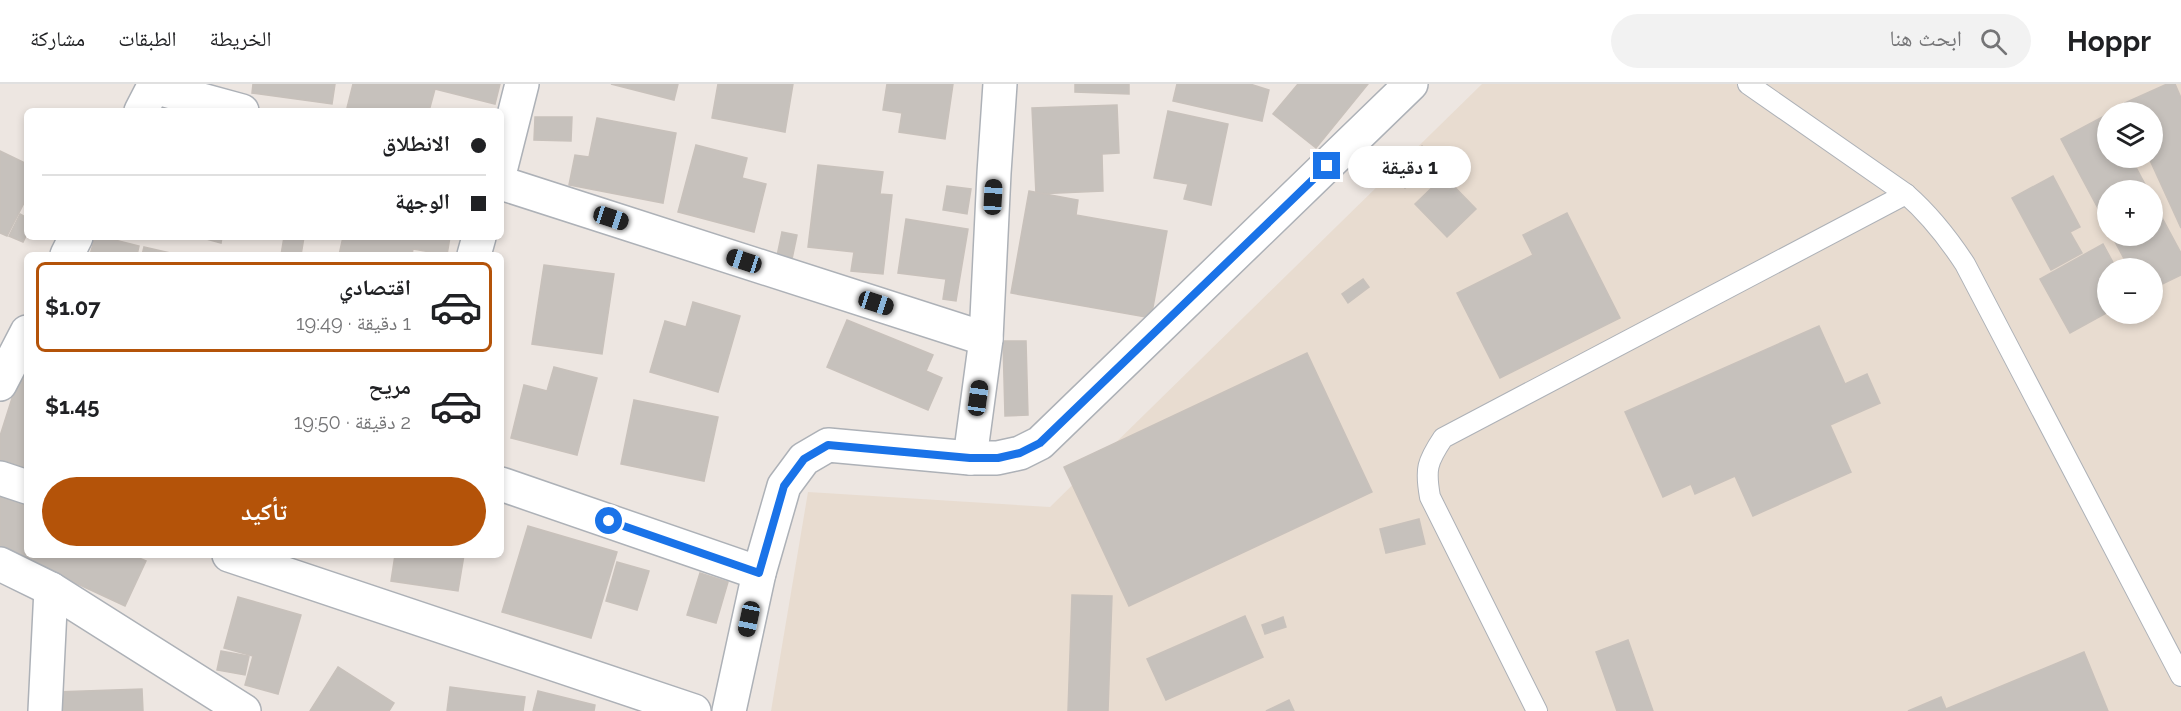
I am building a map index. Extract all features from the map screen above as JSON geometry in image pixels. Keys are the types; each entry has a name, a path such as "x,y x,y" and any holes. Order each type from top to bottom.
{"street":[{"path":"504,155 522,84"},
{"path":"970,458 986,339 1000,84"},
{"path":"729,711 759,573 784,486 804,459 828,445 970,458 998,458 1020,453 1040,443 1411,84"},
{"path":"150,94 226,108"},
{"path":"504,184 986,339"},
{"path":"0,384 24,338"},
{"path":"0,478 24,486"},
{"path":"504,485 759,573"},
{"path":"238,558 694,711"},
{"path":"0,564 51,589 244,711"},
{"path":"45,711 51,589"}],"lane":[{"path":"1748,84 1906,194 1947,236 1965,264 2181,676"},
{"path":"1537,711 1430,497 1426,476 1431,457 1443,438 1906,194"}],"shaded area":[{"path":"1482,84 2181,84 2181,711 771,711 808,492 1050,507"}],"building":[{"path":"253,84 335,84 332,104 252,93"},
{"path":"353,84 500,84 495,104 435,89 430,108 347,108"},
{"path":"611,84 678,84 674,100"},
{"path":"718,84 793,84 785,132 712,118"},
{"path":"887,84 953,84 945,139 899,132 902,113 883,110"},
{"path":"1075,84 1129,84 1129,94 1075,92"},
{"path":"1177,84 1250,84 1269,90 1262,121 1173,101"},
{"path":"1298,84 1368,84 1316,148 1273,114"},
{"path":"2167,84 2175,84 2181,98 2181,228 2163,189 2163,180 2159,180 2154,168 2163,168 2163,102 2127,102"},
{"path":"1117,105 1119,153 1102,154 1103,191 1036,194 1032,108"},
{"path":"1168,111 1228,124 1211,205 1184,199 1188,184 1154,178"},
{"path":"535,117 572,117 571,141 534,140"},
{"path":"597,118 676,133 663,203 569,185 575,155 589,157"},
{"path":"2097,120 2097,168 2136,168 2143,180 2097,180 2097,206 2061,139"},
{"path":"696,145 747,158 742,178 766,184 754,232 678,212"},
{"path":"1422,146 1436,165 1405,188 1390,170"},
{"path":"0,151 24,163 24,203 7,236 0,233"},
{"path":"818,165 883,172 880,194 892,195 883,274 851,271 854,252 808,247"},
{"path":"1444,176 1476,209 1447,237 1415,204"},
{"path":"2053,176 2080,227 2070,232 2082,253 2051,270 2012,198"},
{"path":"947,186 971,189 967,214 943,210"},
{"path":"1029,191 1078,200 1076,215 1167,231 1151,318 1011,293"},
{"path":"1567,213 1620,318 1500,378 1457,293 1533,255 1523,235"},
{"path":"20,214 24,216 23,242 9,236"},
{"path":"906,219 968,229 956,301 943,299 946,279 898,273"},
{"path":"2163,219 2181,253 2181,275 2163,284 2163,258 2124,258 2117,246 2163,246"},
{"path":"782,232 797,235 792,259 777,256"},
{"path":"94,240 115,240 139,246 138,252 91,252"},
{"path":"284,240 304,240 302,252 282,252"},
{"path":"342,240 450,240 448,252 413,249 412,252 340,252"},
{"path":"2099,246 2104,246 2111,258 2097,258 2097,318 2070,333 2040,279"},
{"path":"144,247 166,252 143,252"},
{"path":"544,265 614,274 602,354 532,344"},
{"path":"1363,279 1369,287 1348,303 1342,294"},
{"path":"693,302 740,316 718,392 650,372 665,321 686,327"},
{"path":"847,320 933,355 926,371 942,378 928,410 827,367"},
{"path":"1819,326 1845,384 1867,374 1880,403 1830,425 1851,472 1753,516 1735,476 1695,494 1691,484 1663,497 1625,412"},
{"path":"1003,341 1026,341 1028,415 1005,416"},
{"path":"1307,353 1372,492 1129,606 1064,467"},
{"path":"24,360 24,477 0,470 0,436"},
{"path":"554,367 597,378 577,455 511,438 524,385 547,391"},
{"path":"634,400 718,417 704,481 621,464"},
{"path":"0,494 24,505 24,558 139,558 146,561 125,606 0,548"},
{"path":"1419,519 1425,544 1386,553 1380,529"},
{"path":"528,526 617,552 591,638 502,612"},
{"path":"395,558 464,558 458,591 391,581"},
{"path":"617,562 649,571 637,610 606,601"},
{"path":"700,573 728,582 716,623 687,615"},
{"path":"1072,595 1112,596 1108,711 1068,711"},
{"path":"238,597 301,615 278,694 245,685 253,656 224,648"},
{"path":"1245,616 1263,657 1166,700 1147,659"},
{"path":"1283,617 1286,627 1265,634 1262,625"},
{"path":"1628,640 1653,711 1617,711 1596,652"},
{"path":"221,651 249,656 245,675 217,670"},
{"path":"2084,652 2108,711 1908,711 1941,697 1946,709"},
{"path":"338,667 394,703 389,711 310,711"},
{"path":"450,687 525,697 523,711 447,711"},
{"path":"142,689 143,711 56,711 55,692"},
{"path":"538,691 595,705 594,711 533,711"},
{"path":"1289,700 1294,711 1266,711"}],"route":[{"path":"609,521 759,573 784,486 804,459 828,445 970,458 998,458 1020,453 1040,443 1327,166"}]}
